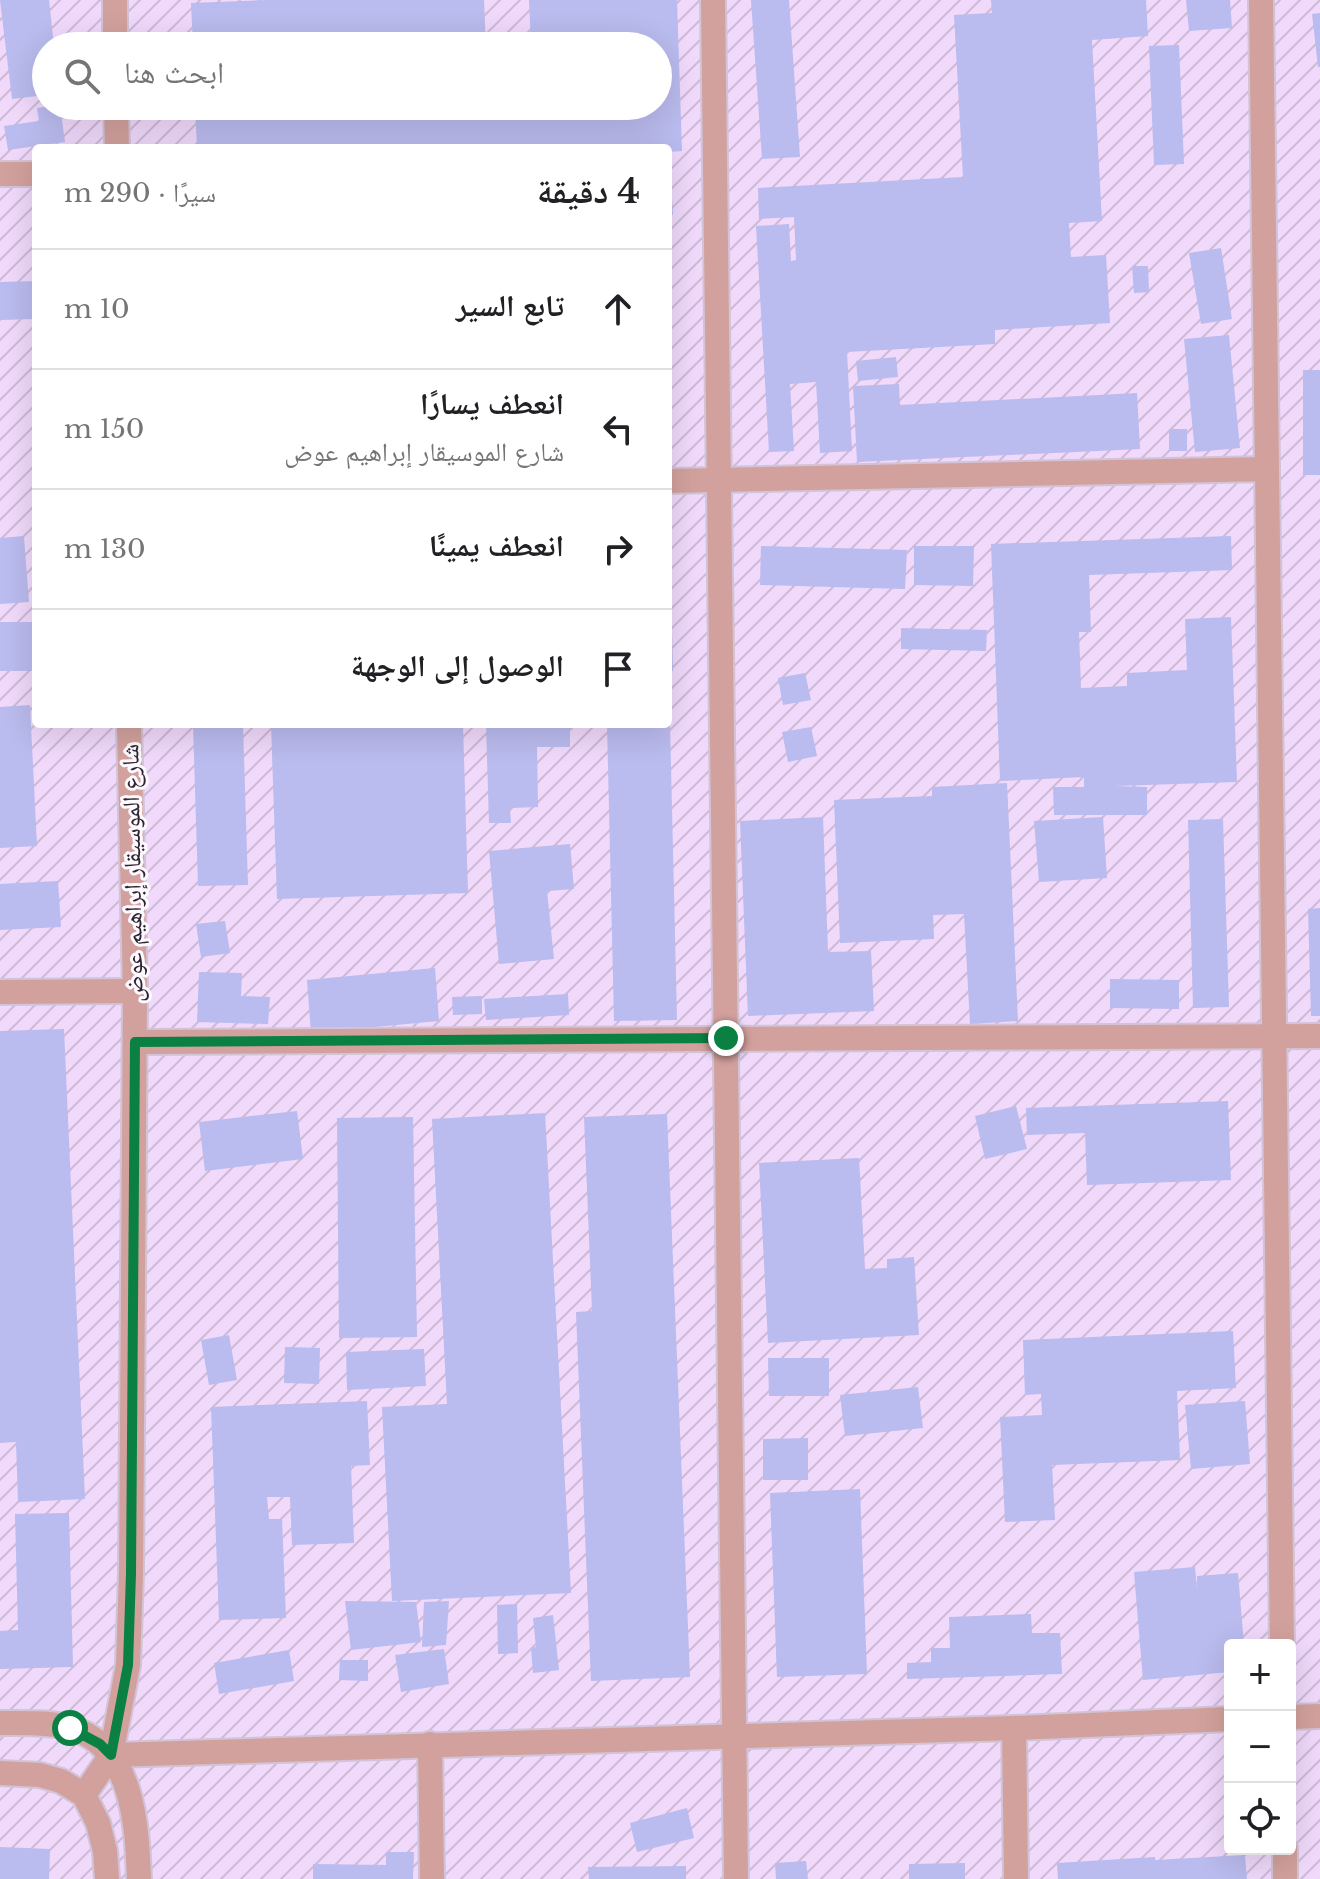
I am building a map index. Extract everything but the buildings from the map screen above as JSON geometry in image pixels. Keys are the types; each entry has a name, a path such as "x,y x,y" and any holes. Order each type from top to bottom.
{"street":[{"path":"115,0 115,32"},
{"path":"713,0 736,1879"},
{"path":"1261,0 1282,1639"},
{"path":"116,120 117,144"},
{"path":"0,174 32,174"},
{"path":"672,481 1267,469"},
{"name":"شارع الموسيقار إبراهيم عوض","path":"111,1755 128,1665 131,1573 135,991 129,728"},
{"path":"0,992 135,991"},
{"path":"135,1042 1320,1036"},
{"path":"1296,1717 1320,1716"},
{"path":"111,1755 1224,1719"},
{"path":"0,1723 70,1728 100,1744 111,1755 125,1781 132,1805 138,1837 139,1879"},
{"path":"1014,1728 1016,1879"},
{"path":"430,1744 432,1879"},
{"path":"84,1795 111,1755"},
{"path":"0,1773 40,1775 61,1781 84,1795 98,1823 105,1851 107,1879"},
{"path":"1285,1855 1285,1879"}],"shaded area":[{"path":"0,0 1320,0 1320,1879 0,1879"}],"route":[{"path":"70,1728 100,1744 111,1755 128,1665 135,1042 726,1038"}]}
